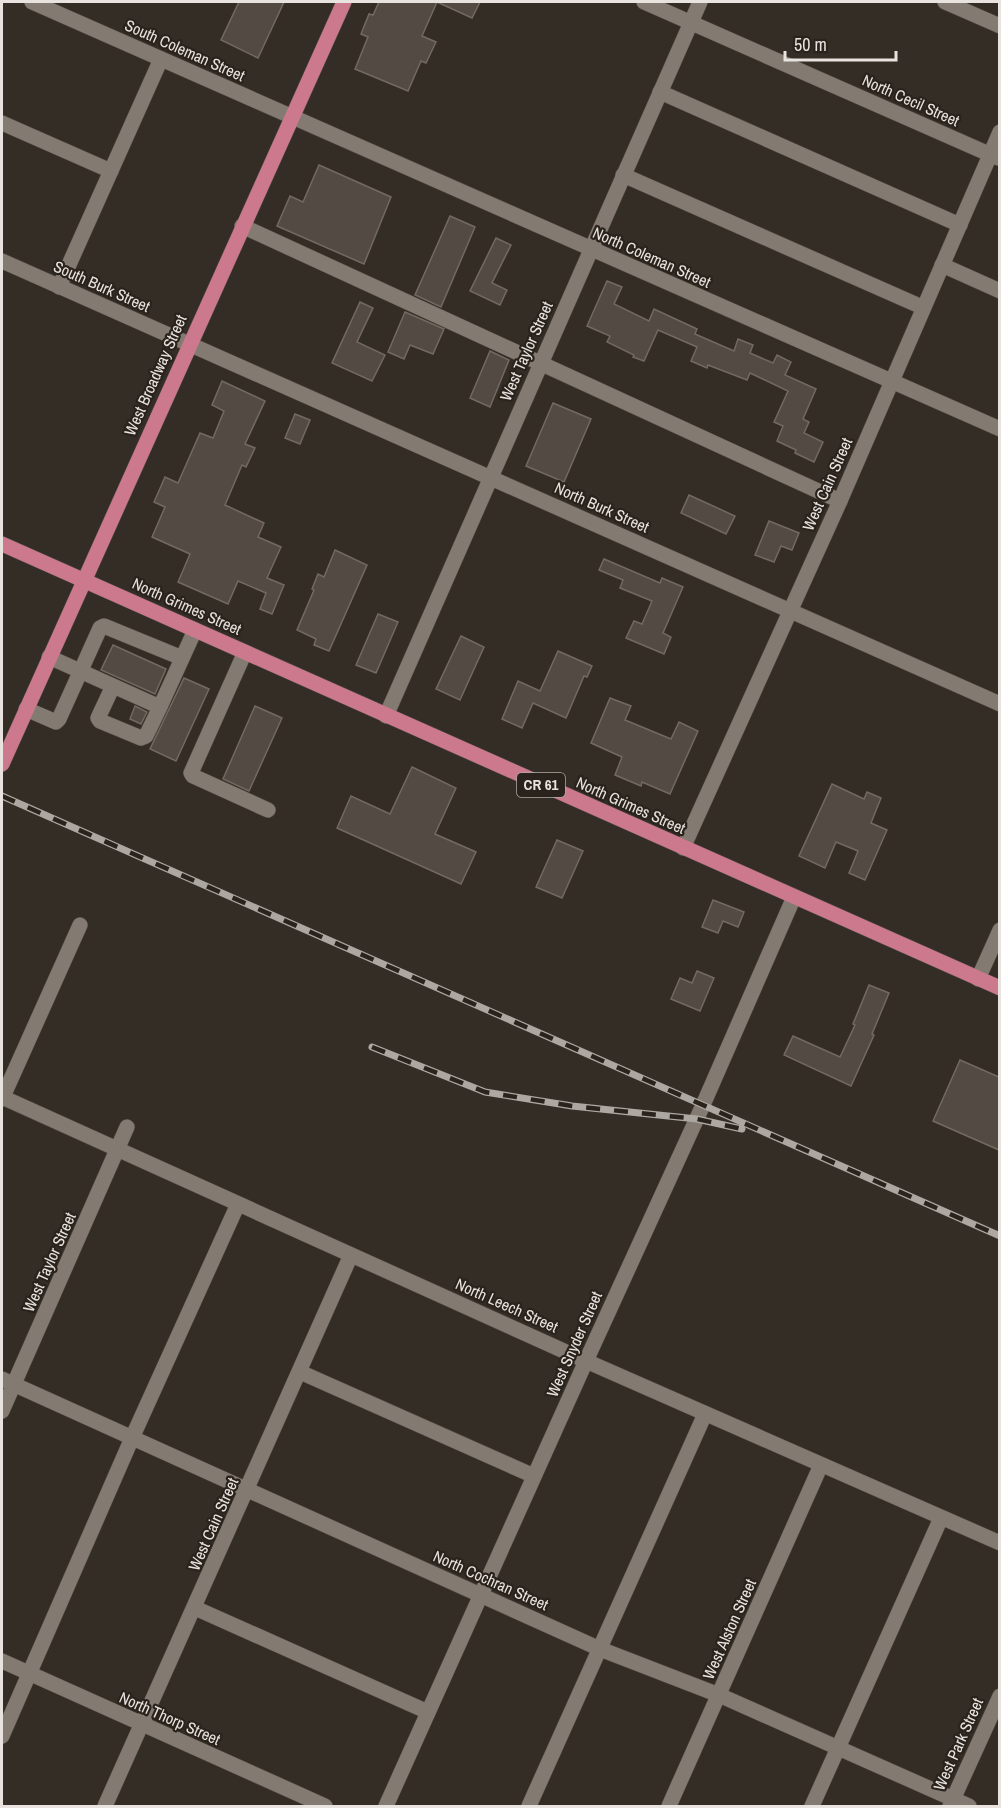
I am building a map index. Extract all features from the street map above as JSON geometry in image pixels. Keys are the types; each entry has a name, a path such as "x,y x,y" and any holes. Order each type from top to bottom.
{"main road":[{"name":"West Broadway Street","path":"2,764 344,2"},
{"name":"CR 61","path":"2,544 83,580"},
{"name":"North Grimes Street","path":"83,580 999,988"}],"street":[{"name":"South Coleman Street","path":"32,2 291,116"},
{"name":"North Cecil Street","path":"644,2 995,156"},
{"name":"West Taylor Street","path":"386,716 700,2"},
{"path":"945,2 999,26"},
{"path":"59,287 161,58"},
{"path":"660,92 960,225"},
{"name":"North Coleman Street","path":"291,116 999,429"},
{"path":"2,123 111,171"},
{"name":"West Cain Street","path":"683,848 840,501 922,307 995,156 999,132"},
{"path":"624,175 922,307"},
{"path":"242,226 840,501"},
{"name":"South Burk Street","path":"2,261 189,345"},
{"path":"942,265 999,291"},
{"name":"North Burk Street","path":"189,345 999,704"},
{"path":"26,709 56,722 59,719 100,628 104,626 182,658"},
{"path":"113,686 98,718 100,721 141,738 146,736 195,630"},
{"path":"244,652 191,773 193,776 268,810"},
{"path":"49,657 160,707"},
{"name":"West Snyder Street","path":"386,1806 704,1105 794,897"},
{"path":"2,1098 80,925"},
{"path":"978,979 999,930"},
{"name":"North Leech Street","path":"2,1098 821,1466 999,1543"},
{"name":"West Taylor Street","path":"2,1411 7,1381 128,1127"},
{"path":"2,1736 132,1438 238,1204"},
{"name":"West Cain Street","path":"105,1806 351,1255"},
{"path":"300,1372 534,1476"},
{"name":"North Cochran Street","path":"7,1381 600,1649 719,1695 838,1748 952,1803 969,1806"},
{"path":"529,1806 705,1413"},
{"name":"West Alston Street","path":"669,1806 821,1466"},
{"path":"812,1806 941,1518"},
{"path":"195,1608 428,1712"},
{"name":"North Thorp Street","path":"2,1661 325,1806"},
{"name":"West Park Street","path":"952,1803 999,1696"}],"building":[{"path":"239,2 284,2 258,58 221,40"},
{"path":"379,2 437,2 422,36 436,42 426,63 421,61 408,91 355,69 368,37 361,34 369,14 373,15"},
{"path":"437,2 480,2 472,18"},
{"path":"319,165 391,197 364,264 277,226 290,196 303,202"},
{"path":"450,216 475,227 441,307 415,295"},
{"path":"496,238 511,245 492,283 507,290 500,305 470,291"},
{"path":"607,281 622,287 614,304 649,321 654,309 697,329 695,334 734,351 738,339 753,345 750,353 773,363 777,355 791,362 785,375 816,389 803,419 809,422 804,433 823,442 814,462 777,441 783,426 774,422 788,391 750,373 747,380 691,361 697,347 658,330 644,361 607,342 610,336 587,326"},
{"path":"360,302 373,308 357,342 385,355 372,381 332,363"},
{"path":"405,312 444,329 433,354 410,345 404,359 388,352"},
{"path":"490,351 509,360 490,407 470,398"},
{"path":"222,381 265,401 245,444 255,448 246,467 242,465 225,505 264,523 258,537 281,547 267,578 284,585 272,614 260,609 266,593 238,581 228,604 178,582 190,554 152,537 165,507 154,502 165,477 178,483 200,433 213,438 224,411 212,405"},
{"path":"553,403 591,419 564,482 526,466"},
{"path":"295,414 310,420 300,444 285,438"},
{"path":"689,495 735,516 726,534 681,513"},
{"path":"769,521 799,533 792,550 781,546 774,562 755,555"},
{"path":"335,550 367,565 329,651 314,645 316,639 297,630 314,590 312,589 318,574 324,577"},
{"path":"604,559 660,583 662,578 683,587 663,633 671,637 664,654 626,638 634,621 642,624 652,601 620,588 623,580 599,570"},
{"path":"378,614 398,622 376,673 356,665"},
{"path":"461,636 484,647 460,700 436,689"},
{"path":"113,645 166,669 155,694 101,670"},
{"path":"558,651 592,666 587,677 584,676 566,718 533,703 522,728 502,719 518,681 540,691"},
{"path":"184,678 209,689 176,761 150,749"},
{"path":"610,698 631,706 625,720 671,739 679,722 698,731 670,794 642,782 641,786 615,775 622,757 591,743"},
{"path":"135,706 147,712 141,724 130,719"},
{"path":"255,706 282,718 249,791 223,779"},
{"path":"412,767 456,788 435,834 476,852 461,884 337,828 351,796 390,814"},
{"path":"832,784 864,799 867,792 881,798 871,823 887,830 865,880 849,873 858,851 836,842 825,868 799,856"},
{"path":"557,840 583,851 562,898 536,887"},
{"path":"713,900 744,912 738,927 723,921 718,933 702,927"},
{"path":"697,971 714,978 700,1011 671,999 680,978 692,983"},
{"path":"869,985 889,993 872,1034 874,1035 851,1086 784,1055 793,1036 840,1057 855,1025 853,1024"},
{"path":"960,1060 999,1077 999,1150 933,1121"}],"railway":[{"path":"2,796 1000,1236"},
{"path":"372,1047 485,1092 572,1106 697,1119 742,1129"}]}
